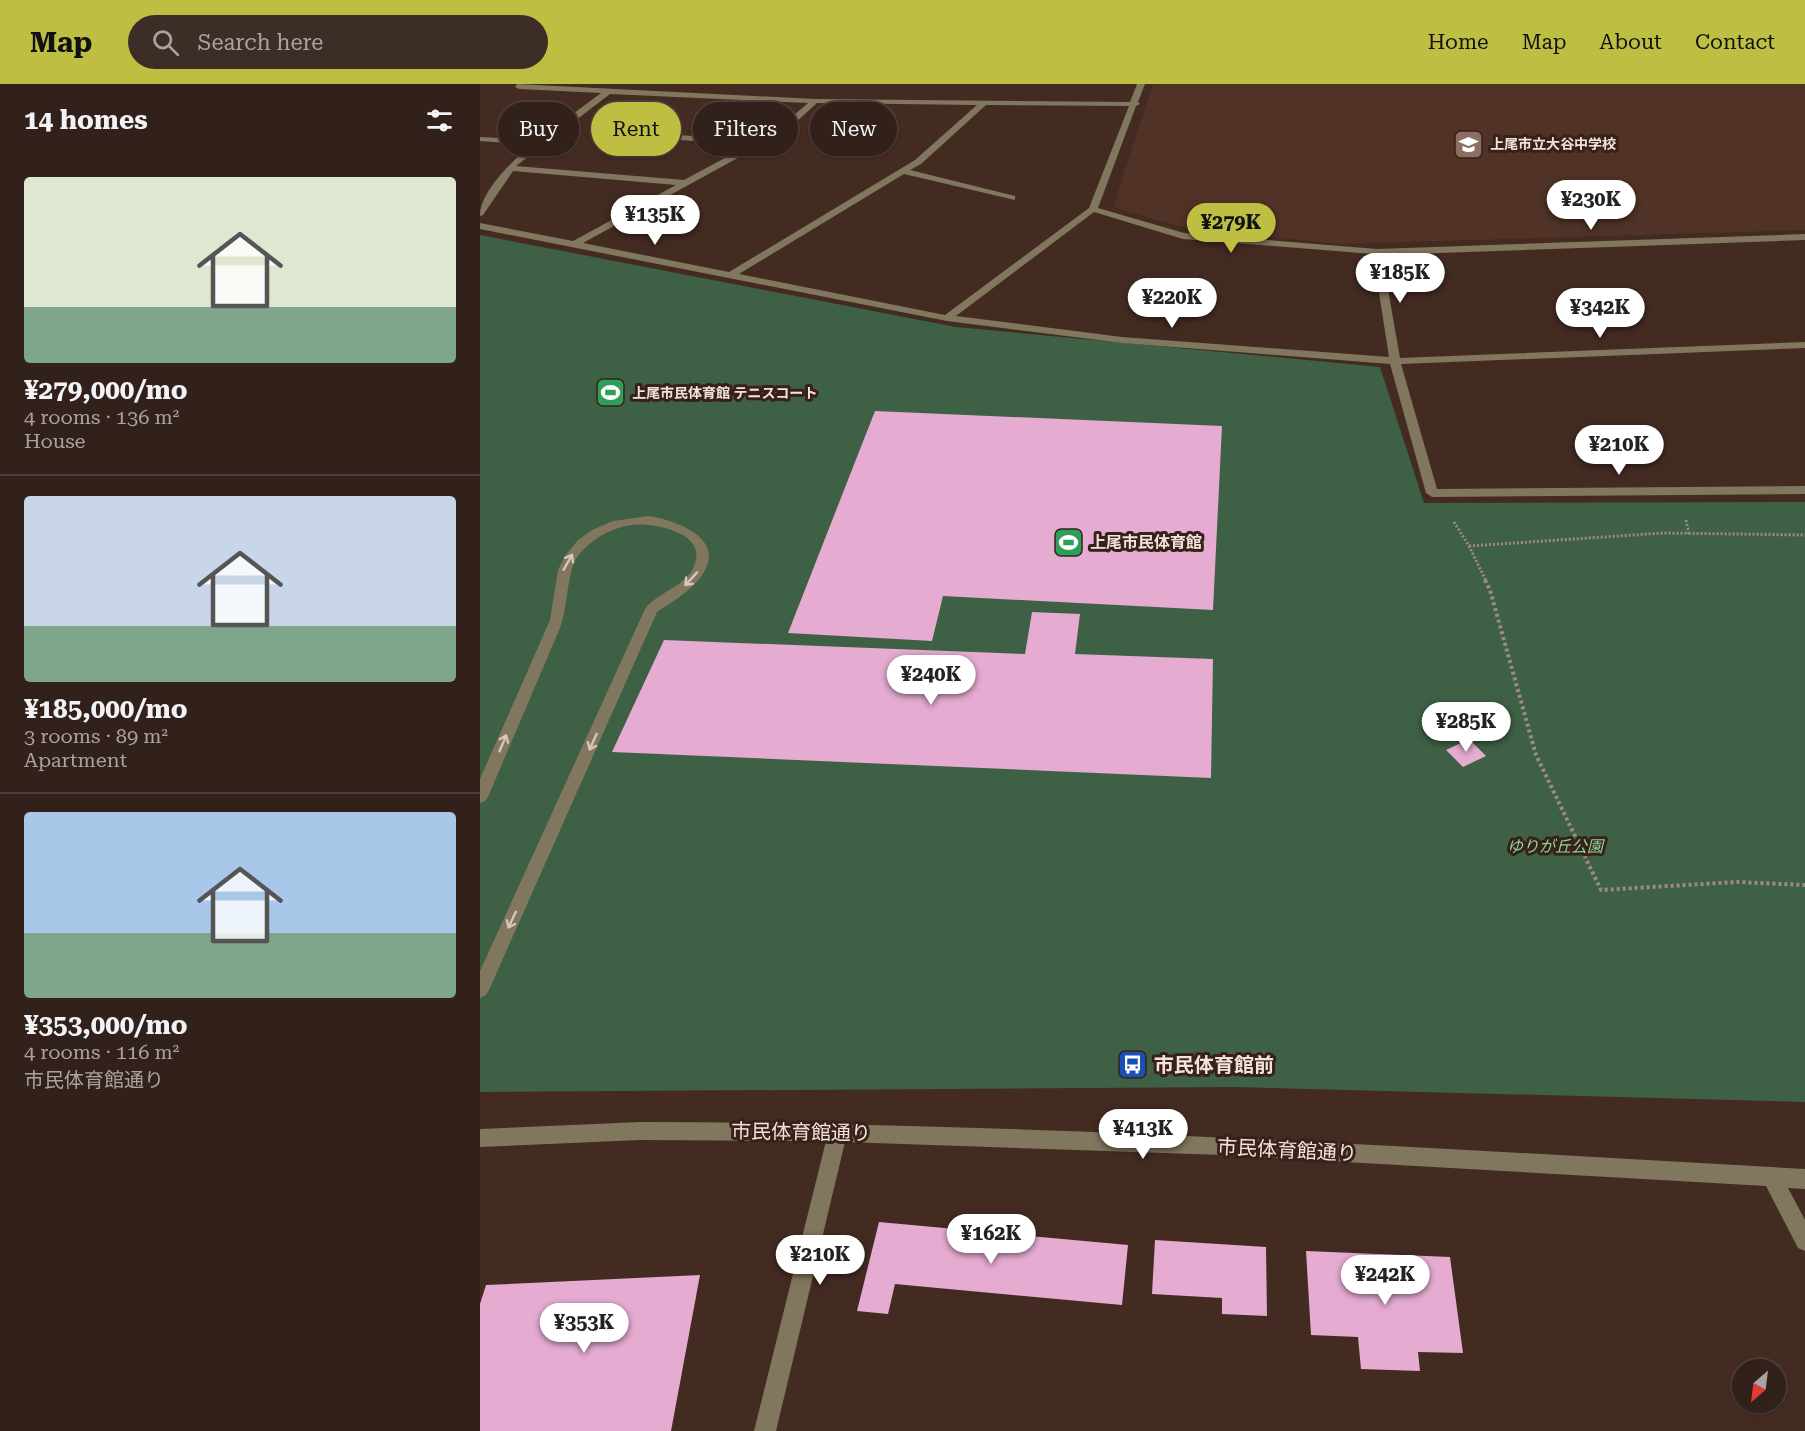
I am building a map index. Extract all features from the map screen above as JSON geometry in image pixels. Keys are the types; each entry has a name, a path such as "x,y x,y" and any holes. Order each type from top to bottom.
{"street":[{"path":"521,84 519,87 815,101 1136,104"},
{"path":"947,318 1093,209 1142,84"},
{"path":"579,113 607,92"},
{"path":"798,116 815,101"},
{"path":"732,274 918,162 985,102"},
{"path":"480,139 498,140"},
{"path":"480,213 510,168 524,156"},
{"path":"573,245 735,156"},
{"path":"510,168 686,183"},
{"path":"902,171 1012,198"},
{"path":"1093,209 1184,236 1377,252 1805,237"},
{"path":"480,226 947,318 1122,340 1395,361 1805,345"},
{"path":"1377,252 1395,361 1432,493 1805,490"},
{"path":"480,797 559,612 563,571 571,555 584,541 612,525 638,520 665,522 687,531 700,545 703,559 696,576 652,609 480,990"},
{"name":"市民体育館通り","path":"480,1138 636,1131 838,1132 1104,1139 1805,1179"},
{"path":"765,1431 838,1132"},
{"path":"1772,1178 1805,1241"}],"path":[{"path":"1432,493 1444,506 1469,546 1490,590 1536,755 1593,868 1601,890 1737,882 1805,885"},
{"path":"1469,546 1663,532 1805,535"}],"shaded area":[{"name":"上尾市立大谷中学校","path":"1153,84 1805,84 1805,230 1339,244 1187,228 1120,210 1114,204"}],"green space":[{"name":"ゆりが丘公園","path":"480,235 956,327 1380,367 1424,503 1805,502 1805,1102 1234,1087 480,1092"}],"building":[{"path":"875,411 1222,426 1213,610 943,596 932,641 788,633"},
{"path":"1032,612 1080,614 1075,654 1213,659 1211,778 612,752 664,640 1025,654"},
{"path":"1469,739 1486,756 1463,767 1446,750"},
{"path":"879,1222 1128,1245 1122,1305 895,1284 888,1314 857,1311"},
{"path":"1155,1240 1266,1247 1267,1316 1222,1314 1222,1298 1152,1294"},
{"path":"1306,1251 1450,1257 1463,1353 1418,1352 1420,1371 1361,1369 1358,1337 1311,1335"},
{"path":"700,1275 671,1431 480,1431 480,1304 486,1285"}],"place":[{"name":"上尾市立大谷中学校","path":"1469,144"},
{"name":"上尾市民体育館 テニスコート","path":"611,393"},
{"name":"上尾市民体育館","path":"1069,542"},
{"name":"市民体育館前","path":"1133,1065"}]}
